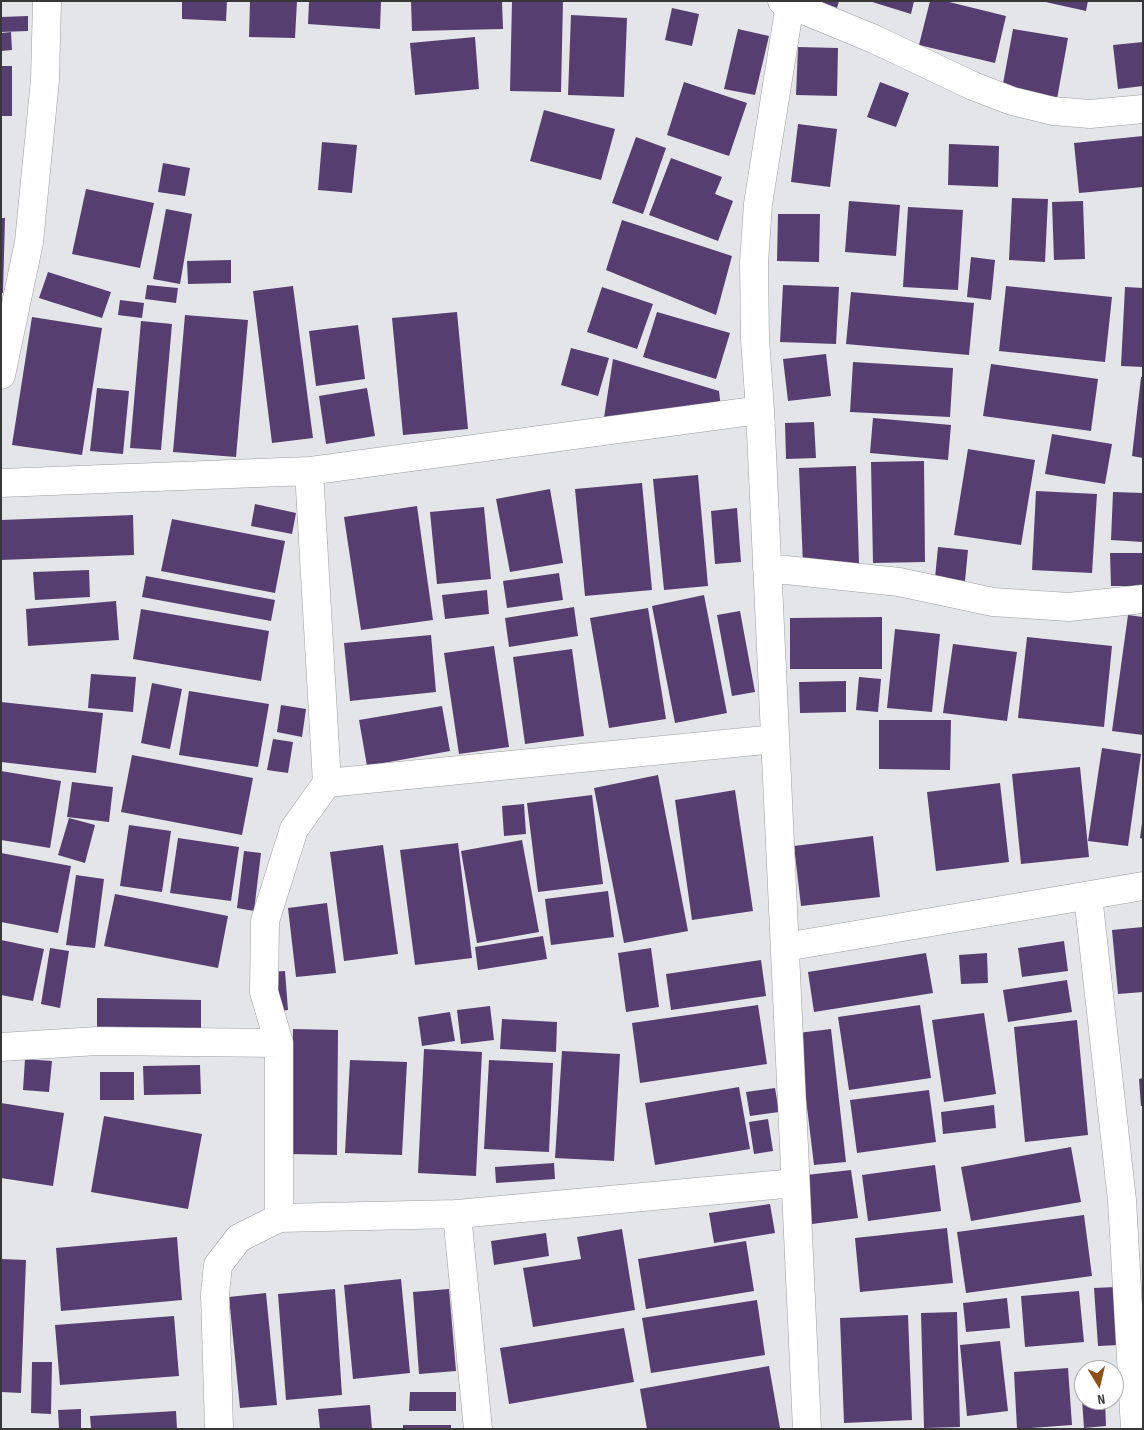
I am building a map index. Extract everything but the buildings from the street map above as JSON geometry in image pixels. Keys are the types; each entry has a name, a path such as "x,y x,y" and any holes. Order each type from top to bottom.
{"street":[{"path":"1,375 29,242 45,80 47,1"},
{"path":"807,1429 760,410 755,339 754,272 757,214 786,2 874,38 973,86 1012,101 1053,111 1090,114 1143,109"},
{"path":"1,483 308,471 760,410"},
{"path":"279,1218 279,1043 264,992 265,921 294,829 327,783 308,471"},
{"path":"767,568 899,582 993,602 1069,607 1143,599"},
{"path":"327,783 775,739"},
{"path":"784,947 1143,886"},
{"path":"1088,896 1132,1199 1135,1429"},
{"path":"1,1047 97,1041 279,1043"},
{"path":"219,1429 215,1294 218,1265 239,1238 279,1218 457,1214 796,1183"},
{"path":"457,1214 478,1429"}]}
